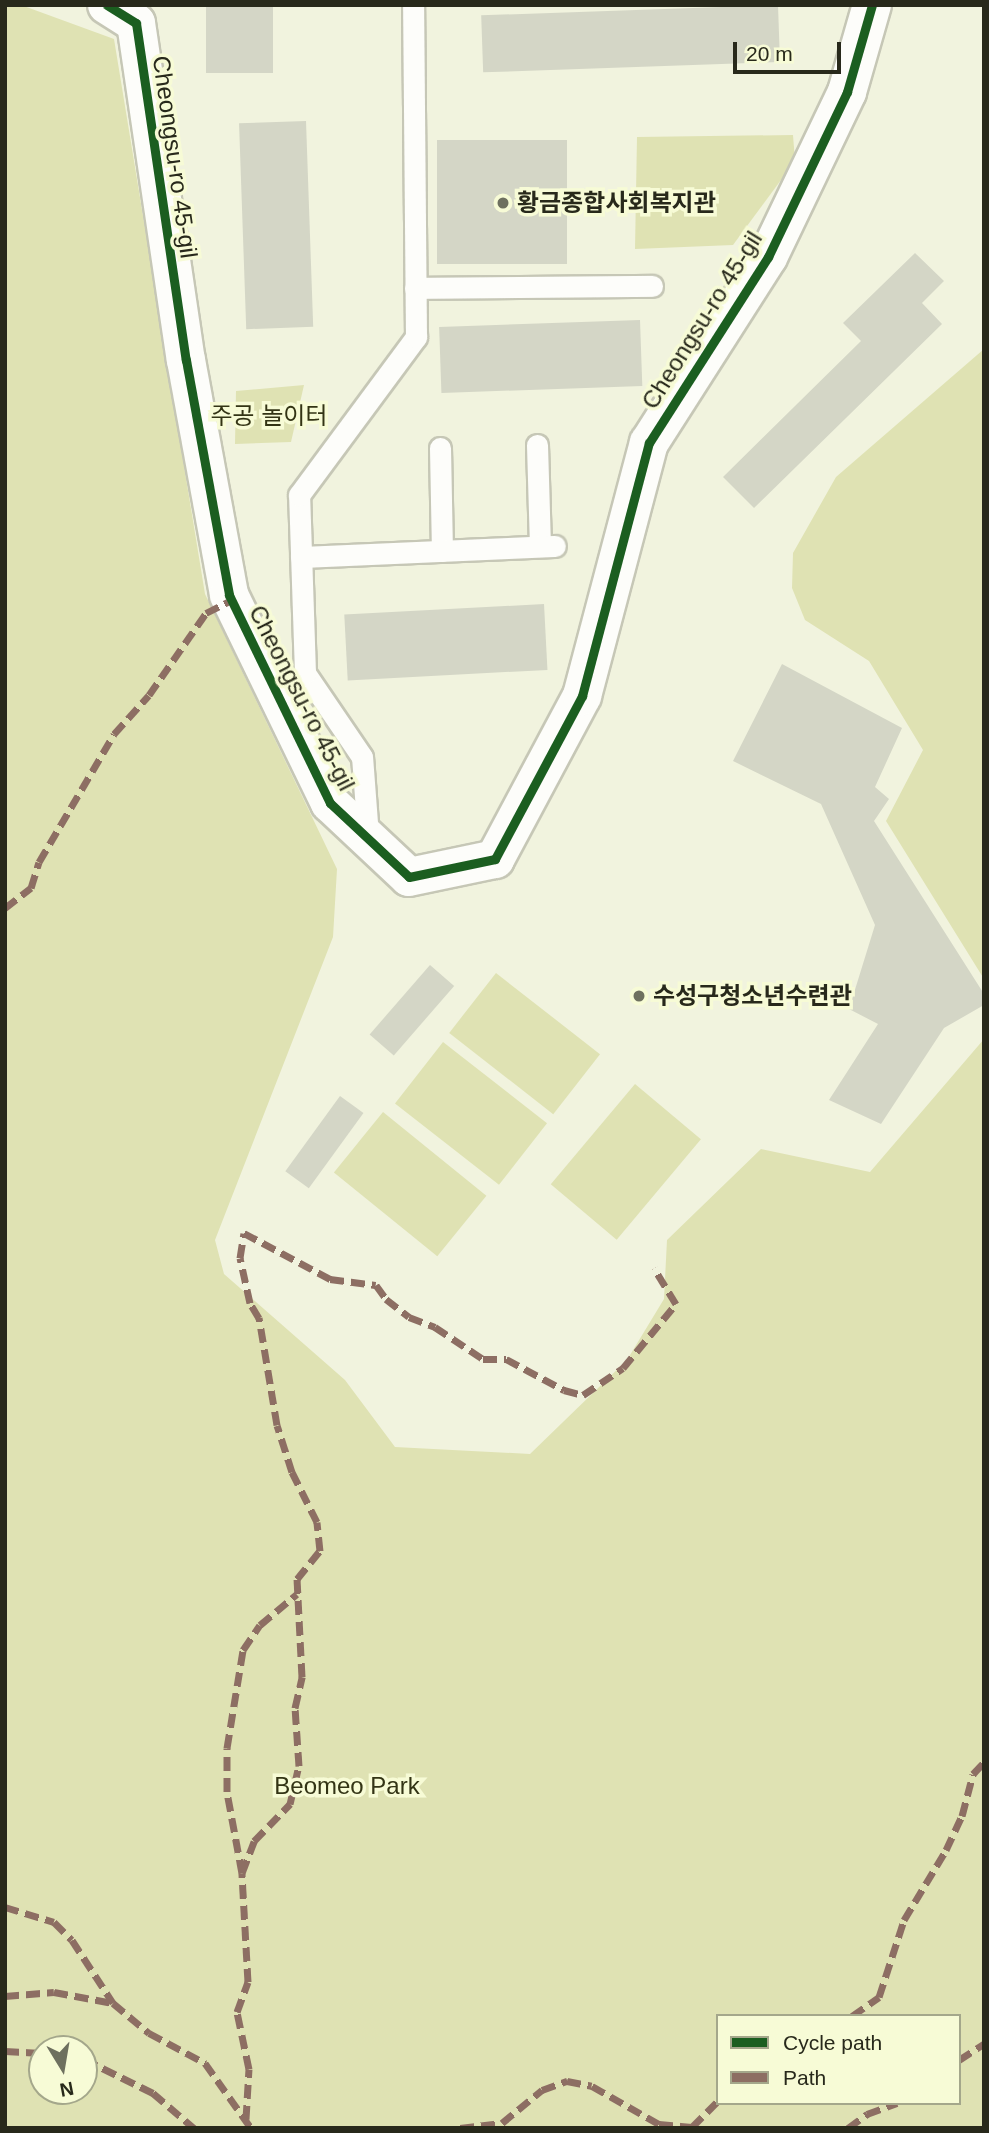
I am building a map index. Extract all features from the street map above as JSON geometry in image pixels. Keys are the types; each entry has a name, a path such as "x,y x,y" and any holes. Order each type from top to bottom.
{"street":[{"name":"Cheongsu-ro 45-gil","path":"107,5 136,23 186,360 229,595 330,803 409,877 495,859 582,696 649,443 768,257 847,92 872,5"}],"lane":[{"path":"368,838 362,757 305,674 299,495 416,337 413,5"},
{"path":"415,288 652,286"},
{"path":"301,557 547,546 537,446"},
{"path":"439,449 442,551"}],"green space":[{"name":"Beomeo Park","path":"5,5 21,5 114,39 205,594 337,869 333,937 215,1240 224,1274 345,1380 395,1447 530,1454 627,1360 664,1299 667,1240 761,1149 870,1172 984,1039 984,2128 5,2128"},
{"path":"793,135 795,161 733,245 635,249 637,137"},
{"path":"984,349 984,979 886,821 923,750 869,661 805,620 792,588 793,553 836,477"},
{"name":"주공 놀이터","path":"304,385 291,442 235,444 236,391"},
{"path":"496,973 600,1054 553,1114 449,1033"},
{"path":"443,1042 547,1123 499,1185 395,1103"},
{"path":"635,1084 701,1139 617,1240 551,1184"},
{"path":"383,1112 486,1196 437,1256 334,1173"}],"building":[{"path":"206,5 273,5 273,73 206,73"},
{"path":"778,5 780,62 483,72 481,15"},
{"path":"306,121 313,327 246,329 239,123"},
{"name":"황금종합사회복지관","path":"437,140 567,140 567,264 437,264"},
{"path":"915,253 944,281 922,303 942,324 754,508 723,477 861,341 843,323"},
{"path":"640,320 642,386 441,393 439,327"},
{"path":"544,604 547,670 348,680 344,614"},
{"name":"수성구청소년수련관","path":"782,664 902,728 875,787 889,799 874,821 984,994 984,1005 944,1028 881,1124 829,1100 878,1024 849,1009 875,925 821,804 733,761"},
{"path":"430,965 454,986 394,1055 370,1034"},
{"path":"340,1096 363,1113 309,1188 285,1171"}],"marked path":[{"path":"5,908 31,888 39,862 114,734 149,695 206,613 231,600"},
{"path":"246,2119 249,2069 237,2012 248,1982 242,1873 254,1841 290,1804 299,1766 295,1708 302,1677 297,1579 320,1551 317,1522 292,1472 277,1425 259,1318 250,1303 240,1258 244,1233 330,1279 376,1285 386,1299 409,1317 435,1327 483,1359 506,1359 564,1390 583,1395 623,1368 676,1304 654,1268"},
{"path":"242,1873 227,1792 227,1748 243,1650 260,1625 297,1594"},
{"path":"855,2014 879,1997 904,1920 946,1850 962,1816 973,1774 984,1762"},
{"path":"5,1907 54,1922 72,1940 113,2003"},
{"path":"5,1996 54,1992 113,2003 149,2033 205,2063 251,2128"},
{"path":"961,2059 984,2044"},
{"path":"5,2051 28,2052"},
{"path":"98,2066 153,2093 194,2128"},
{"path":"460,2128 502,2123 542,2090 567,2081 592,2086 659,2124 692,2127 716,2103"},
{"path":"848,2128 867,2114 892,2105"}],"cycle path":[{"path":"107,5 136,23 186,360 229,595 330,803 409,877 495,859 582,696 649,443 768,257 847,92 872,5"}],"place":[{"name":"황금종합사회복지관","path":"503,203"},
{"name":"수성구청소년수련관","path":"639,996"}]}
